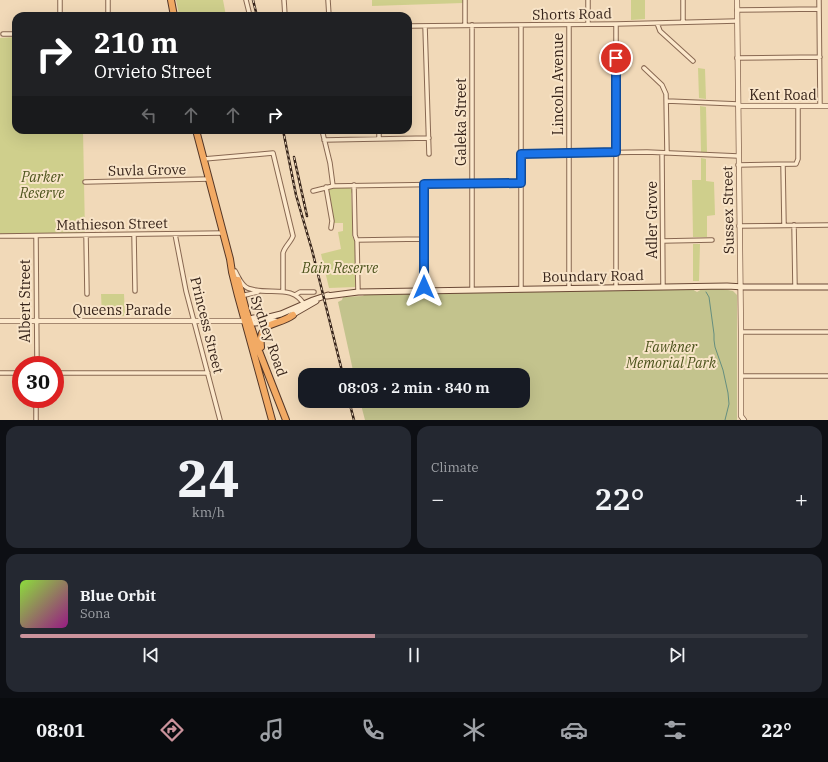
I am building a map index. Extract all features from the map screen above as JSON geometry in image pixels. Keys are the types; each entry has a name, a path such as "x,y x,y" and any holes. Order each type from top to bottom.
{"highway":[{"path":"171,0 174,12"},
{"name":"Sydney Road","path":"197,134 232,272 248,321 286,420"},
{"name":"Sydney Road","path":"230,260 235,271 242,297 272,420"},
{"path":"262,357 260,338 264,329 269,325 294,315"}],"main road":[{"name":"Boundary Road","path":"248,321 286,313 325,296 358,292 616,287 828,287"},
{"name":"Boundary Road","path":"248,321 277,321 294,315 304,306"}],"street":[{"path":"60,0 60,12"},
{"path":"108,0 108,12"},
{"path":"246,0 249,12"},
{"path":"284,0 285,12"},
{"path":"328,0 329,12"},
{"path":"465,0 465,25"},
{"path":"588,0 588,24"},
{"path":"683,0 683,22"},
{"name":"Sussex Street","path":"737,0 741,414 743,419"},
{"path":"818,0 820,106"},
{"path":"737,10 819,9"},
{"name":"Shorts Road","path":"412,26 569,25 737,21"},
{"path":"657,23 660,31 693,61"},
{"path":"616,24 616,287"},
{"name":"Galeka Street","path":"472,25 472,290"},
{"path":"521,25 521,289"},
{"name":"Lincoln Avenue","path":"569,25 569,288"},
{"path":"425,26 429,154"},
{"path":"3,34 12,34"},
{"path":"737,58 820,57"},
{"path":"644,68 664,88 666,94 667,153"},
{"path":"667,101 738,105"},
{"name":"Kent Road","path":"738,105 828,106"},
{"path":"738,165 783,165 798,163 798,106"},
{"path":"323,134 330,164 333,186"},
{"path":"379,134 379,139"},
{"path":"324,140 428,138"},
{"path":"521,154 616,152 738,156"},
{"path":"204,159 273,153 293,236 283,253 283,291"},
{"name":"Adler Grove","path":"662,153 663,287"},
{"path":"783,165 784,225"},
{"name":"Suvla Grove","path":"85,182 209,179"},
{"path":"313,190 333,186 354,185 521,183"},
{"path":"424,184 424,291"},
{"path":"354,185 358,292"},
{"path":"326,187 332,221 331,228"},
{"path":"794,225 795,287"},
{"path":"739,226 828,225"},
{"name":"Mathieson Street","path":"0,236 223,233"},
{"name":"Princess Street","path":"175,234 186,291 220,420"},
{"path":"86,235 87,294"},
{"path":"134,235 135,291"},
{"name":"Albert Street","path":"36,236 36,356"},
{"path":"357,240 424,239"},
{"path":"663,241 712,240"},
{"path":"235,271 242,284 246,287 261,291 288,292 296,296 304,306"},
{"path":"242,297 261,291"},
{"path":"296,296 299,292 314,292"},
{"name":"Queens Parade","path":"0,321 248,321"},
{"path":"741,332 828,332"},
{"path":"0,373 12,373"},
{"path":"64,373 208,373"},
{"path":"741,376 828,376"},
{"path":"36,408 36,420"}],"green space":[{"path":"176,0 223,0 225,12 179,12"},
{"path":"372,0 463,0 463,3 372,6"},
{"path":"631,0 645,0 645,19 631,20"},
{"name":"Parker Reserve","path":"12,37 12,134 83,134 85,234 0,235 0,38"},
{"path":"698,68 705,69 706,99 699,98"},
{"path":"700,106 706,107 707,152 701,152"},
{"path":"701,158 706,159 706,181 714,182 715,215 707,216 707,237 693,237 692,180 701,180"},
{"name":"Bain Reserve","path":"331,188 350,188 353,190 351,194 352,236 355,241 356,287 329,288 321,254 341,249 338,232 343,231 343,223 333,223 328,191"},
{"path":"693,244 700,244 699,281 693,281"},
{"name":"Fawkner Memorial Park","path":"692,289 697,292 702,289 723,289 733,291 737,295 737,420 365,420 362,408 530,408 530,368 352,368 338,302 342,300 343,297 364,295"},
{"path":"101,294 124,294 125,316 102,316"}],"waterway":[{"path":"706,292 709,297 715,347 723,370 728,393 729,404 725,420"}],"railway":[{"path":"253,0 256,12"},
{"path":"284,134 296,195 312,250 341,368"},
{"path":"294,157 307,216"},
{"path":"351,408 354,420"}],"route":[{"path":"424,287 424,184 521,183 521,154 616,152 616,58"}]}
